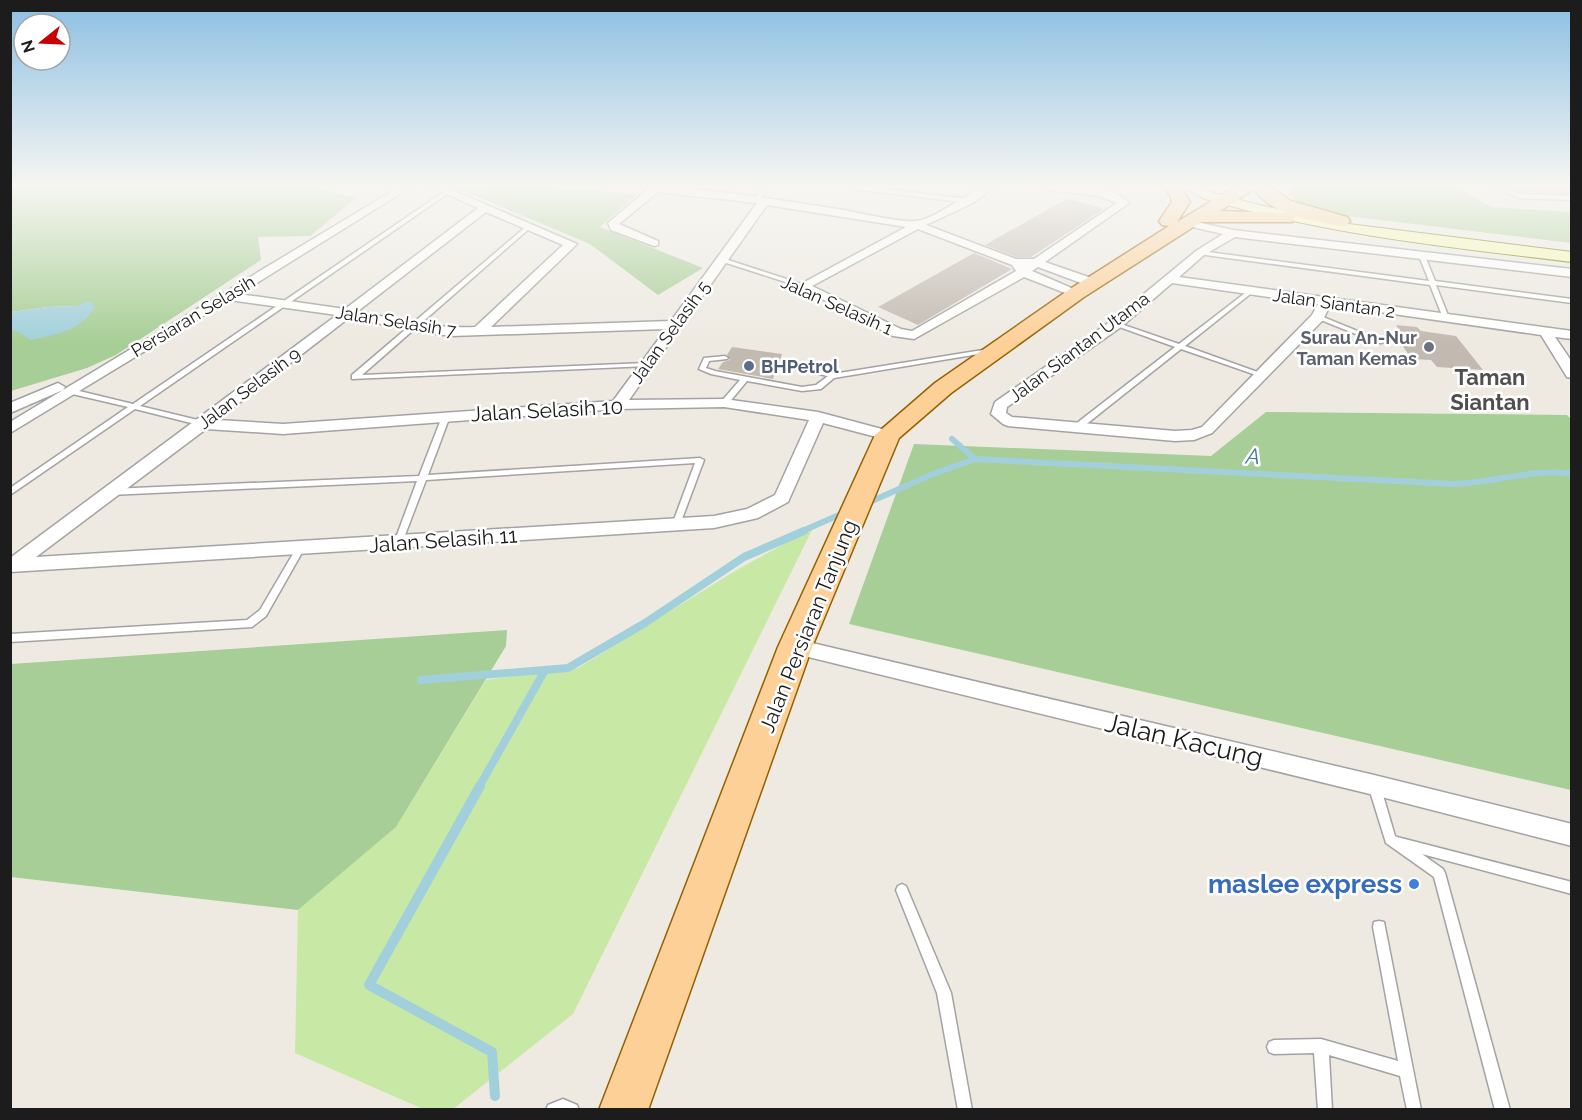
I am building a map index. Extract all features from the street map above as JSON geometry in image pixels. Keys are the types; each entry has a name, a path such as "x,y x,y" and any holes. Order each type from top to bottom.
{"main road":[{"name":"Jalan Persiaran Tanjung","path":"1139,252 1151,239"},
{"name":"Jalan Persiaran Tanjung","path":"623,1110 795,646 888,435 918,407 994,350 1161,239"}],"street":[{"name":"Persiaran Selasih","path":"10,429 320,239"},
{"name":"Jalan Selasih 9","path":"11,566 203,424 444,239"},
{"path":"479,331 571,244 560,239"},
{"path":"644,239 654,243"},
{"name":"Jalan Selasih 5","path":"618,405 735,239"},
{"path":"803,286 890,239"},
{"path":"954,239 1014,262 1037,263 1085,288"},
{"name":"Jalan Selasih 1","path":"803,286 898,333 914,335 1023,272 1071,239"},
{"name":"Jalan Siantan Utama","path":"1076,428 1008,421 998,414 1000,405 1116,324 1200,253 1223,239"},
{"path":"1284,239 1572,273"},
{"path":"1442,239 1572,257"},
{"path":"1492,239 1572,249"},
{"path":"1014,262 1023,272 1085,288"},
{"name":"Jalan Siantan 2","path":"1168,279 1572,335"},
{"name":"Jalan Selasih 7","path":"226,296 286,303 412,327 452,332 675,325"},
{"path":"1076,428 1175,436 1194,435 1207,430 1318,316 1325,302"},
{"path":"1545,331 1572,374"},
{"path":"10,409 75,380 96,375"},
{"name":"Jalan Selasih 10","path":"203,424 283,429 618,405 724,403 818,417 888,435"},
{"name":"Jalan Selasih 11","path":"11,566 714,522 752,514 782,498 818,417"},
{"name":"Jalan Kacung","path":"795,646 1572,835"}],"lane":[{"path":"10,492 286,303 373,239"},
{"path":"515,239 355,377 646,365"},
{"path":"1200,253 1572,300"},
{"path":"1422,256 1446,318"},
{"name":"Jalan Selasih 1","path":"722,260 803,286"},
{"path":"1076,428 1251,291"},
{"path":"1318,316 1380,342"},
{"path":"1116,324 1261,375"},
{"path":"725,358 706,359 702,369 802,389 818,387 832,376 938,361 994,350"},
{"path":"779,363 828,373 832,376"},
{"path":"724,403 745,379"},
{"path":"71,391 203,424"},
{"path":"398,543 446,416"},
{"path":"108,493 423,478 700,460 676,525"},
{"path":"10,638 249,624 263,613 300,549"},
{"path":"1374,785 1390,839 1440,873 1503,1110"},
{"path":"1390,839 1572,888"},
{"path":"902,890 944,993 965,1110"},
{"path":"1379,927 1414,1110"},
{"path":"1274,1047 1321,1046 1407,1071"},
{"path":"1321,1046 1324,1110"},
{"path":"553,1110 563,1107 572,1110"}],"green space":[{"path":"11,239 258,239 261,260 116,355 87,368 11,391 11,331 17,331 90,301 77,306 11,312"},
{"path":"579,239 631,239 703,268 658,295 590,244"},
{"path":"1540,239 1571,239 1571,243"},
{"path":"1266,412 1567,415 1572,420 1571,790 849,624 914,444 1211,456"},
{"path":"813,528 573,1014 453,1109 423,1109 295,1053 298,910 396,827 486,680 578,668 735,571"},
{"path":"507,630 506,646 396,827 298,910 11,877 11,664"}],"water":[{"path":"90,301 95,307 89,315 67,330 31,340 17,331 11,331 11,312 77,306"}],"building":[{"path":"995,239 1058,239 1031,257 1016,257 985,245"},
{"path":"974,253 1012,269 918,325 878,307"},
{"name":"Surau An-Nur Taman Kemas","path":"1396,325 1417,327 1421,331 1456,336 1483,370 1437,367 1431,360 1412,359 1393,333 1401,333"},
{"name":"BHPetrol","path":"732,347 782,354 780,361 775,363 777,367 773,379 718,369 723,362 730,360 727,355"}],"waterway":[{"path":"952,439 975,459"},
{"path":"865,504 933,474 975,459"},
{"name":"A","path":"975,459 1454,484 1528,474 1572,474"},
{"path":"800,532 846,512"},
{"path":"421,680 568,668 645,623 744,557 804,531"},
{"path":"479,787 545,670"},
{"path":"480,786 369,985 492,1052 495,1096"}],"place":[{"name":"Surau An-Nur Taman Kemas","path":"1429,347"},
{"name":"BHPetrol","path":"749,366"},
{"name":"maslee express","path":"1414,884"}],"district":[{"name":"Taman Siantan","path":"1490,390"}]}
